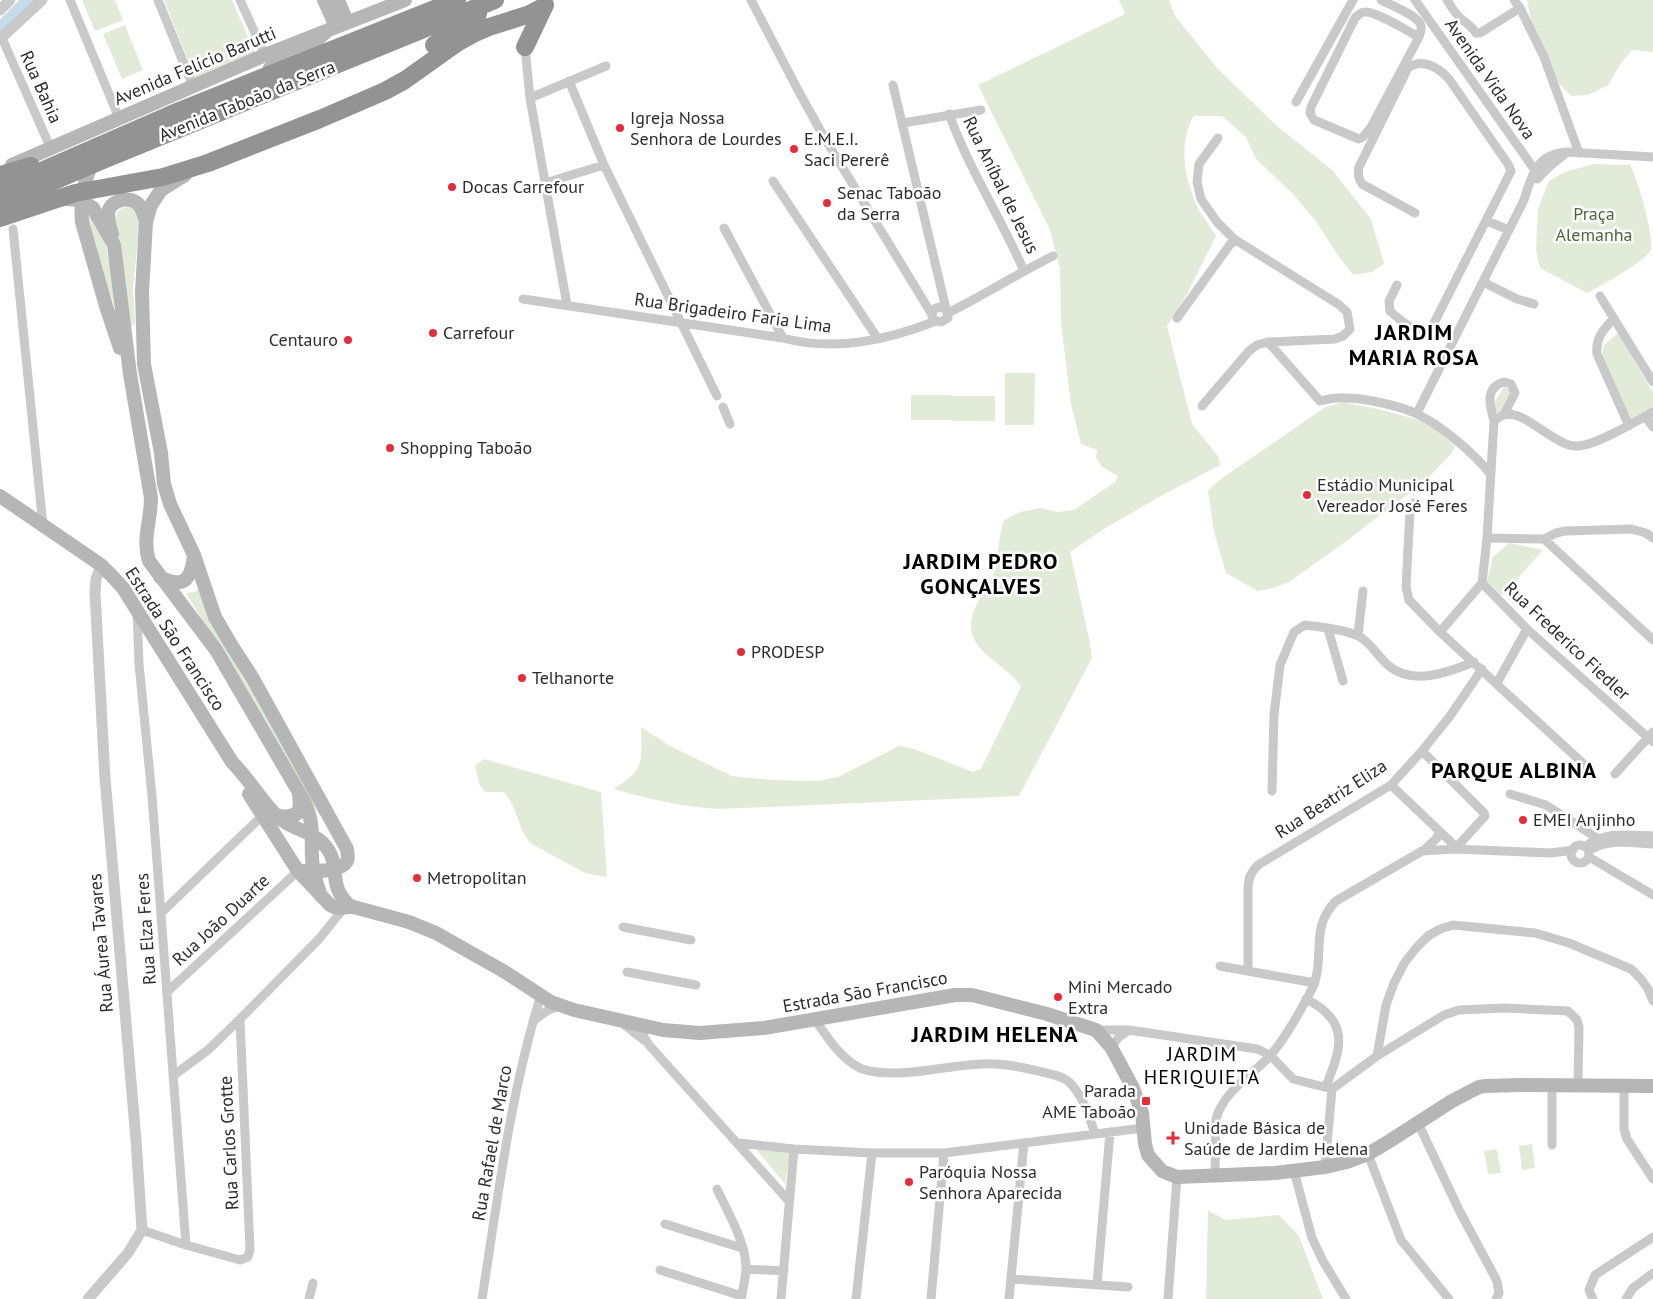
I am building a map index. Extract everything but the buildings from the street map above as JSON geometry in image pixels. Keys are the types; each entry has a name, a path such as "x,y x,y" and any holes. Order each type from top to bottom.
{"highway":[{"name":"Avenida Taboão da Serra","path":"0,189 188,108 457,0"},
{"name":"Avenida Taboão da Serra","path":"0,204 493,1"},
{"path":"358,102 475,17 493,1"},
{"path":"7,224 75,194 163,177 208,163 320,119 405,80 457,43 475,33 530,14 546,3"},
{"path":"525,48 546,3"},
{"path":"508,21 521,37 525,48"},
{"path":"0,175 27,166 68,160"}],"main road":[{"path":"324,0 336,27"},
{"path":"336,27 338,0"},
{"path":"130,374 106,306 84,231 81,211 86,178 97,155 109,140 139,121 268,61 311,44 336,27 405,0"},
{"name":"Avenida Felício Barutti","path":"0,170 193,86 268,61"},
{"path":"208,163 175,179 161,190 152,205 146,222 142,292 144,364 164,484 170,504 194,554 215,617 252,677 326,814 344,842 348,858 347,862 333,870 298,871"},
{"path":"58,200 67,199 86,202 93,208 114,245"},
{"path":"146,222 142,209 136,202 128,199 113,204 109,209 108,214 114,245 130,374 151,498 145,550 149,561 216,650 309,812 313,835 313,870 321,896"},
{"name":"Estrada São Francisco","path":"0,496 101,566 123,588 232,762 243,773 269,815 298,871 330,905 336,908 345,905 409,922 436,933 505,972 551,1002 663,1030 700,1033 764,1028 895,1007 944,996 972,995 1047,1014 1096,1030 1111,1046 1142,1113 1148,1155 1153,1163 1162,1171 1177,1177"},
{"path":"160,576 169,581 184,582 191,574 194,554"},
{"path":"269,815 285,817 297,814 300,806 299,794"},
{"name":"Estrada São Francisco","path":"269,815 313,835 328,850 331,856 336,885 345,905"},
{"path":"1177,1177 1294,1171 1346,1162 1368,1154 1452,1101 1478,1087 1492,1085 1653,1086"}],"street":[{"path":"0,10 10,0"},
{"path":"1,38 42,0"},
{"path":"70,0 119,118"},
{"path":"158,0 193,86"},
{"path":"240,0 268,61"},
{"path":"751,0 824,137 934,317 942,322 946,320 947,311 893,85"},
{"path":"1296,102 1353,0"},
{"path":"1381,0 1416,17 1421,25 1419,38 1371,127 1359,139 1314,120 1310,113 1311,107 1355,18 1359,14 1365,12 1376,14 1419,38"},
{"name":"Avenida Vida Nova","path":"1415,0 1537,173"},
{"path":"1447,0 1457,14 1469,23 1476,33 1480,33 1520,8"},
{"path":"1514,0 1520,8 1544,57 1579,153"},
{"name":"Rua Bahia","path":"1,38 51,148"},
{"path":"525,48 530,98 568,306"},
{"path":"1397,285 1389,301 1390,311 1407,326 1418,331 1425,332 1431,329 1510,176 1510,168 1449,79 1440,69 1422,64 1413,64 1408,68 1359,167 1358,173 1362,184 1415,213"},
{"path":"530,98 606,66"},
{"path":"570,81 604,165 717,396"},
{"path":"903,122 981,110"},
{"name":"Rua Aníbal de Jesus","path":"948,114 970,165 1012,242 1024,271"},
{"path":"1202,406 1249,351 1257,345 1268,342 1335,339 1343,336 1350,328 1347,312 1338,304 1234,239 1217,222 1201,199 1197,182 1199,164 1218,138"},
{"path":"1417,413 1537,173 1548,156 1567,152 1653,157"},
{"path":"545,182 604,165"},
{"path":"773,180 878,339"},
{"path":"1486,221 1509,230"},
{"path":"7,224 43,526"},
{"path":"724,228 782,338"},
{"path":"1177,318 1234,239"},
{"path":"934,317 938,307 947,311 984,295 1053,256"},
{"path":"1483,282 1517,299 1534,304"},
{"path":"1600,296 1653,382"},
{"name":"Rua Brigadeiro Faria Lima","path":"523,299 782,338 812,345 853,344 878,339 934,317"},
{"path":"1614,318 1598,338 1597,354 1629,426"},
{"path":"1268,342 1320,401 1347,398 1384,404 1417,413 1446,432 1482,463 1491,474"},
{"path":"1440,632 1482,583 1494,421 1489,398 1494,387 1504,382 1511,384 1515,393 1504,414 1494,421"},
{"path":"723,407 730,424"},
{"path":"1504,414 1516,414 1563,442 1577,447 1629,426 1649,414 1653,427"},
{"path":"1414,503 1410,511 1406,594 1409,600 1440,632 1588,768"},
{"path":"1486,538 1544,540 1556,533 1631,529 1646,533 1653,538"},
{"path":"1544,540 1653,640"},
{"name":"Rua Áurea Tavares","path":"101,566 96,579 95,593 105,768 142,1230"},
{"name":"Rua Frederico Fiedler","path":"1482,583 1527,629 1651,737"},
{"path":"1358,635 1362,591"},
{"name":"Rua Elza Feres","path":"137,610 139,664 152,796 186,1245"},
{"path":"1272,791 1274,715 1280,665 1294,632 1305,625 1358,635 1389,666 1402,673 1415,676 1431,675 1478,666"},
{"path":"1328,629 1343,681"},
{"path":"1497,683 1527,629"},
{"name":"Rua Beatriz Eliza","path":"1248,970 1248,887 1252,871 1258,865 1390,785 1422,751 1450,716 1478,666"},
{"path":"1615,774 1651,737"},
{"path":"1422,751 1484,813 1485,816 1455,849"},
{"path":"1390,785 1439,831 1455,849"},
{"path":"1510,794 1546,805 1597,838 1614,835 1653,836"},
{"path":"161,913 269,815"},
{"path":"1215,1176 1216,1119 1218,1111 1227,1097 1270,1055 1291,1025 1315,983 1320,927 1328,908 1358,887 1422,851 1437,838 1439,831"},
{"path":"1551,853 1583,863 1597,838"},
{"path":"1588,852 1609,842 1653,844"},
{"path":"1422,851 1455,849 1551,853 1572,850 1580,845 1653,895"},
{"path":"1572,850 1574,861"},
{"name":"Rua João Duarte","path":"167,992 298,871"},
{"path":"174,1075 208,1050 240,1019 319,939 345,905"},
{"path":"1377,1056 1386,1005 1394,983 1405,962 1428,936 1453,925 1535,934 1569,943 1631,970 1641,978 1653,1001"},
{"path":"623,927 691,940"},
{"path":"1220,966 1315,983"},
{"path":"626,972 696,985"},
{"name":"Rua Rafael de Marco","path":"482,1299 516,1093 533,1021 542,995"},
{"path":"1306,999 1319,1005 1333,1019 1340,1039 1339,1052 1329,1087 1325,1167"},
{"path":"533,1021 548,1010 562,1006"},
{"path":"1096,1030 1129,1030 1257,1049 1270,1055 1293,1079 1329,1087 1444,1014 1459,1010 1504,1008 1564,1010 1574,1015 1577,1020 1578,1085"},
{"name":"Rua Carlos Grotte","path":"186,1245 240,1260 248,1257 250,1248 240,1019"},
{"path":"618,1020 647,1043 788,1200"},
{"path":"815,1020 840,1053 852,1064 860,1068 917,1072 996,1064 1030,1069 1058,1076 1069,1082 1086,1107 1095,1134"},
{"path":"642,1026 647,1043"},
{"path":"647,1043 656,1033 663,1030"},
{"path":"1111,1046 1119,1036 1129,1030"},
{"path":"1552,1085 1552,1145"},
{"path":"1624,1085 1624,1128 1627,1140 1653,1178"},
{"path":"1418,1123 1460,1212 1497,1281 1499,1293 1496,1299"},
{"path":"738,1143 872,1153 944,1153 1143,1128"},
{"path":"1098,1284 1110,1132"},
{"path":"1009,1299 1024,1143"},
{"path":"781,1299 788,1200 794,1148"},
{"path":"856,1299 872,1153"},
{"path":"931,1299 944,1153"},
{"path":"1368,1154 1401,1240 1448,1299"},
{"path":"1294,1171 1312,1238 1323,1261 1346,1299"},
{"path":"1168,1299 1177,1177"},
{"path":"660,1270 741,1297 746,1269 742,1248 717,1189"},
{"path":"665,1224 742,1248"},
{"path":"88,1299 128,1253 142,1230 186,1245"},
{"path":"1592,1299 1589,1290 1595,1275 1653,1237"},
{"path":"746,1269 784,1271"},
{"path":"1626,1299 1633,1288 1653,1273"},
{"path":"1011,1279 1128,1286"},
{"path":"309,1299 313,1283"}],"green space":[{"path":"82,0 115,0 123,20 95,31"},
{"path":"164,0 232,0 256,55 195,78"},
{"path":"1119,0 1169,0 1175,16 1218,69 1277,126 1332,170 1371,219 1384,264 1372,272 1353,275 1315,220 1292,193 1256,159 1246,137 1222,116 1194,116 1189,127 1184,151 1187,175 1199,210 1216,236 1186,296 1167,326 1192,424 1218,456 1220,465 1102,530 1070,552 1092,658 1019,796 720,809 666,802 614,789 631,776 640,763 641,727 670,746 732,776 772,780 818,781 838,777 899,746 911,748 973,772 981,769 1021,687 1011,675 982,650 972,634 971,623 973,613 998,564 999,542 1004,520 1020,512 1041,508 1057,512 1074,510 1115,482 1118,476 1102,467 1096,458 1097,450 1081,444 1071,404 1061,323 1060,268 1050,230 978,85 1125,14"},
{"path":"1527,0 1653,0 1653,52 1632,50 1621,63 1608,85 1588,95 1571,96 1556,80 1534,35"},
{"path":"125,25 143,70 122,79 103,34"},
{"name":"Praça Alemanha","path":"1593,164 1630,165 1645,207 1650,231 1651,250 1640,261 1587,293 1540,268 1536,250 1538,209 1549,181 1565,172"},
{"path":"127,207 138,209 140,221 133,287 135,324 131,326 114,219 120,209"},
{"path":"88,211 98,227 106,246 122,328 102,270 87,215"},
{"path":"1618,333 1653,392 1653,407 1631,421 1601,360 1604,345"},
{"path":"1005,373 1035,373 1034,425 1005,425"},
{"path":"1504,387 1512,390 1498,414 1491,408"},
{"path":"911,395 953,395 953,420 911,420"},
{"path":"953,396 995,396 995,421 953,421"},
{"name":"Estádio Municipal Vereador José Feres","path":"1342,402 1378,409 1430,423 1455,446 1452,453 1425,481 1341,545 1289,582 1258,591 1226,573 1214,532 1208,491 1218,481 1324,408"},
{"path":"1509,543 1543,550 1502,596 1487,581 1493,557"},
{"path":"201,588 323,816 319,815 186,593 195,592"},
{"path":"484,759 601,792 607,877 585,873 532,844 523,832 512,804 504,792 485,792 479,784 475,765"},
{"path":"1532,1144 1535,1168 1522,1170 1519,1146"},
{"path":"756,1149 790,1151 785,1184"},
{"path":"1497,1149 1501,1173 1488,1174 1484,1151"},
{"path":"1208,1210 1225,1220 1279,1215 1299,1236 1323,1299 1206,1299"}],"waterway":[{"path":"0,30 30,0"}],"place":[{"name":"Igreja Nossa Senhora de Lourdes","path":"620,128"},
{"name":"E.M.E.I. Saci Pererê","path":"794,149"},
{"name":"Docas Carrefour","path":"452,187"},
{"name":"Senac Taboão da Serra","path":"827,203"},
{"name":"Carrefour","path":"433,333"},
{"name":"Centauro","path":"348,340"},
{"name":"Shopping Taboão","path":"390,448"},
{"name":"Estádio Municipal Vereador José Feres","path":"1307,495"},
{"name":"PRODESP","path":"741,652"},
{"name":"Telhanorte","path":"522,678"},
{"name":"EMEI Anjinho","path":"1523,820"},
{"name":"Metropolitan","path":"417,878"},
{"name":"Mini Mercado Extra","path":"1058,997"},
{"name":"Parada AME Taboão","path":"1146,1101"},
{"name":"Unidade Básica de Saúde de Jardim Helena","path":"1173,1138"},
{"name":"Paróquia Nossa Senhora Aparecida","path":"909,1182"}],"district":[{"name":"JARDIM MARIA ROSA","path":"1414,345"},
{"name":"JARDIM PEDRO GONÇALVES","path":"981,574"},
{"name":"PARQUE ALBINA","path":"1514,770"},
{"name":"JARDIM HELENA","path":"995,1034"},
{"name":"JARDIM HERIQUIETA","path":"1202,1066"}]}
